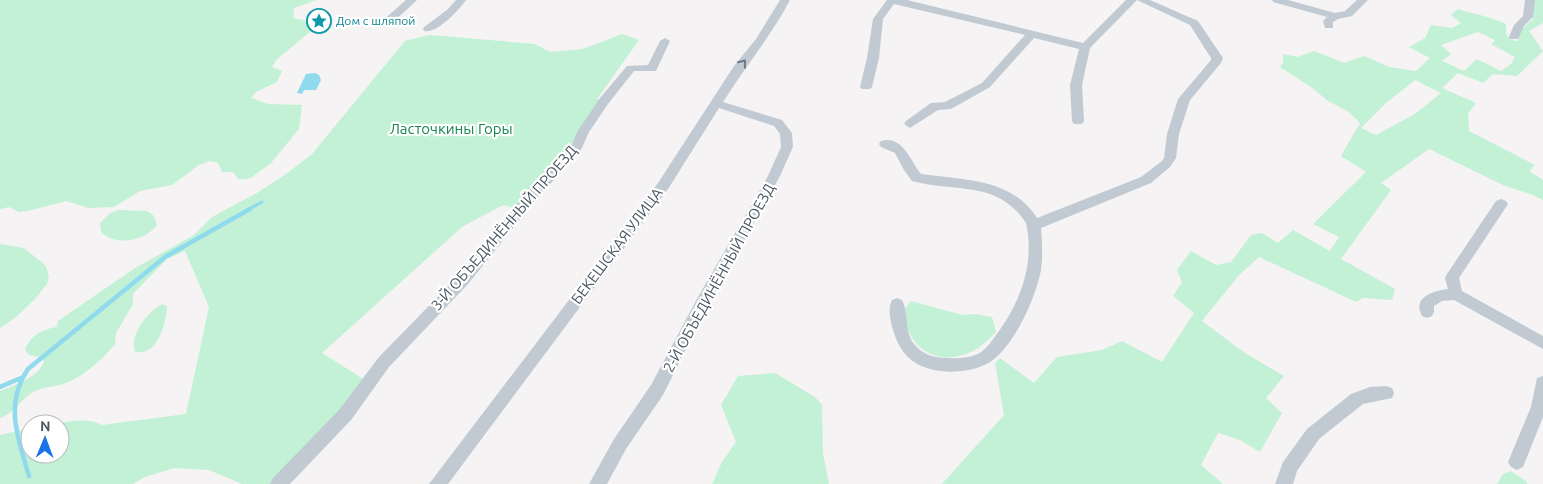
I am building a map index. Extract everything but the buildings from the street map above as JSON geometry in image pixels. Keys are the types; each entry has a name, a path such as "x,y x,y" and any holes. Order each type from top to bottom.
{"street":[{"path":"384,25 412,0"},
{"path":"428,29 451,12 461,0"},
{"name":"БЕКЕШСКАЯ УЛИЦА","path":"438,484 663,186 740,66 760,42 785,0"},
{"path":"1078,121 1076,84 1085,47 1132,0"},
{"path":"1034,225 1146,180 1166,164 1170,158 1173,134 1184,99 1217,61 1217,58 1194,23 1142,0"},
{"path":"1277,0 1334,16 1348,14 1363,0"},
{"path":"1514,38 1519,25 1528,17 1530,0"},
{"path":"866,87 874,58 878,19 891,1 899,1 1085,47"},
{"path":"1329,26 1328,21 1334,16"},
{"path":"910,124 935,106 946,106 986,85 1031,35"},
{"name":"3-Й ОБЪЕДИНЁННЫЙ ПРОЕЗД","path":"279,484 345,415 384,362 463,280 528,200 577,146 583,132 631,68 652,69 665,41"},
{"name":"2-Й ОБЪЕДИНЁННЫЙ ПРОЕЗД","path":"598,484 620,444 657,390 702,301 774,176 786,150 787,137 783,128 778,123 717,104"},
{"path":"885,144 900,150 910,170 917,178 988,187 1001,193 1026,213 1034,225 1035,257 1024,304 1006,333 984,358 958,364 937,365 917,357 904,342 900,332 897,304"},
{"path":"1456,294 1452,278 1501,204"},
{"path":"1426,312 1426,303 1439,296 1456,294 1543,343"},
{"path":"1516,462 1539,407 1543,383"},
{"path":"1284,484 1289,468 1313,434 1357,400 1370,394 1386,393"}],"green space":[{"path":"0,0 317,0 294,8 293,18 311,22 311,31 276,60 272,67 282,71 277,82 256,92 251,98 269,104 302,105 299,129 271,163 247,179 238,179 233,172 222,172 218,163 210,161 199,165 172,185 140,191 114,207 89,208 66,201 28,211 19,212 9,207 0,209"},
{"path":"1535,0 1543,0 1543,23 1529,31 1543,51 1517,76 1493,74 1483,83 1458,73 1442,88 1476,103 1468,114 1469,131 1535,165 1529,171 1543,180 1543,200 1505,186 1429,149 1381,183 1391,190 1341,259 1395,289 1392,300 1363,298 1356,302 1259,257 1239,275 1202,321 1245,353 1284,376 1266,398 1282,413 1260,452 1240,440 1218,433 1201,465 1223,484 942,484 1004,415 995,363 1000,358 1034,383 1057,357 1102,350 1122,341 1162,362 1194,313 1173,296 1182,282 1177,270 1191,251 1216,265 1231,262 1251,235 1262,233 1278,243 1293,230 1330,251 1339,237 1313,224 1366,172 1341,156 1360,123 1349,112 1328,101 1311,87 1280,67 1283,63 1283,54 1298,57 1314,51 1344,63 1364,56 1389,67 1416,71 1430,58 1409,47 1425,38 1431,25 1452,28 1461,23 1451,15 1458,9 1506,24 1506,34 1511,40 1518,41 1519,32 1533,19 1532,10","holes":["1478,32 1495,40 1491,44 1515,57 1511,64 1501,71 1477,59 1464,71 1442,61 1451,54 1441,45","1415,80 1441,93 1415,114 1376,135 1361,128 1386,103"]},
{"name":"Ласточкины Горы","path":"622,34 639,40 597,99 604,101 577,147 521,210 503,205 462,227 322,353 370,383 280,484 242,484 209,470 174,468 145,477 133,484 0,484 0,435 20,430 20,464 70,464 70,421 90,421 102,425 186,414 209,307 185,251 167,259 133,294 133,304 116,333 115,344 91,368 63,384 33,392 9,413 0,418 0,391 34,375 43,364 44,358 29,355 25,350 33,337 46,329 57,327 58,321 135,268 194,235 212,217 257,193 312,154 405,41 429,35 535,44 550,52 583,49"},
{"path":"118,210 147,211 154,216 157,225 145,235 130,240 122,241 107,237 101,232 100,223 109,214"},
{"path":"0,244 24,248 46,266 49,277 47,284 36,298 16,317 0,328"},
{"path":"911,301 962,315 975,314 992,317 996,332 979,347 962,355 940,357 931,354 915,342 910,333 905,313"},
{"path":"162,304 167,306 167,311 162,332 154,345 149,349 143,352 135,352 134,345 137,331 151,312"},
{"path":"775,373 815,397 822,405 823,453 829,484 712,484 722,462 736,442 721,405 738,376"},
{"path":"1511,471 1527,482 1527,484 1497,484 1503,474"}],"water":[{"path":"315,73 319,75 321,80 316,90 304,90 302,94 297,93 306,74"}],"waterway":[{"path":"247,210 262,202"},
{"path":"29,476 15,422 16,395 28,369 165,257 250,209"},
{"path":"0,387 21,378"}],"place":[{"name":"Дом с шляпой","path":"319,21"}]}
